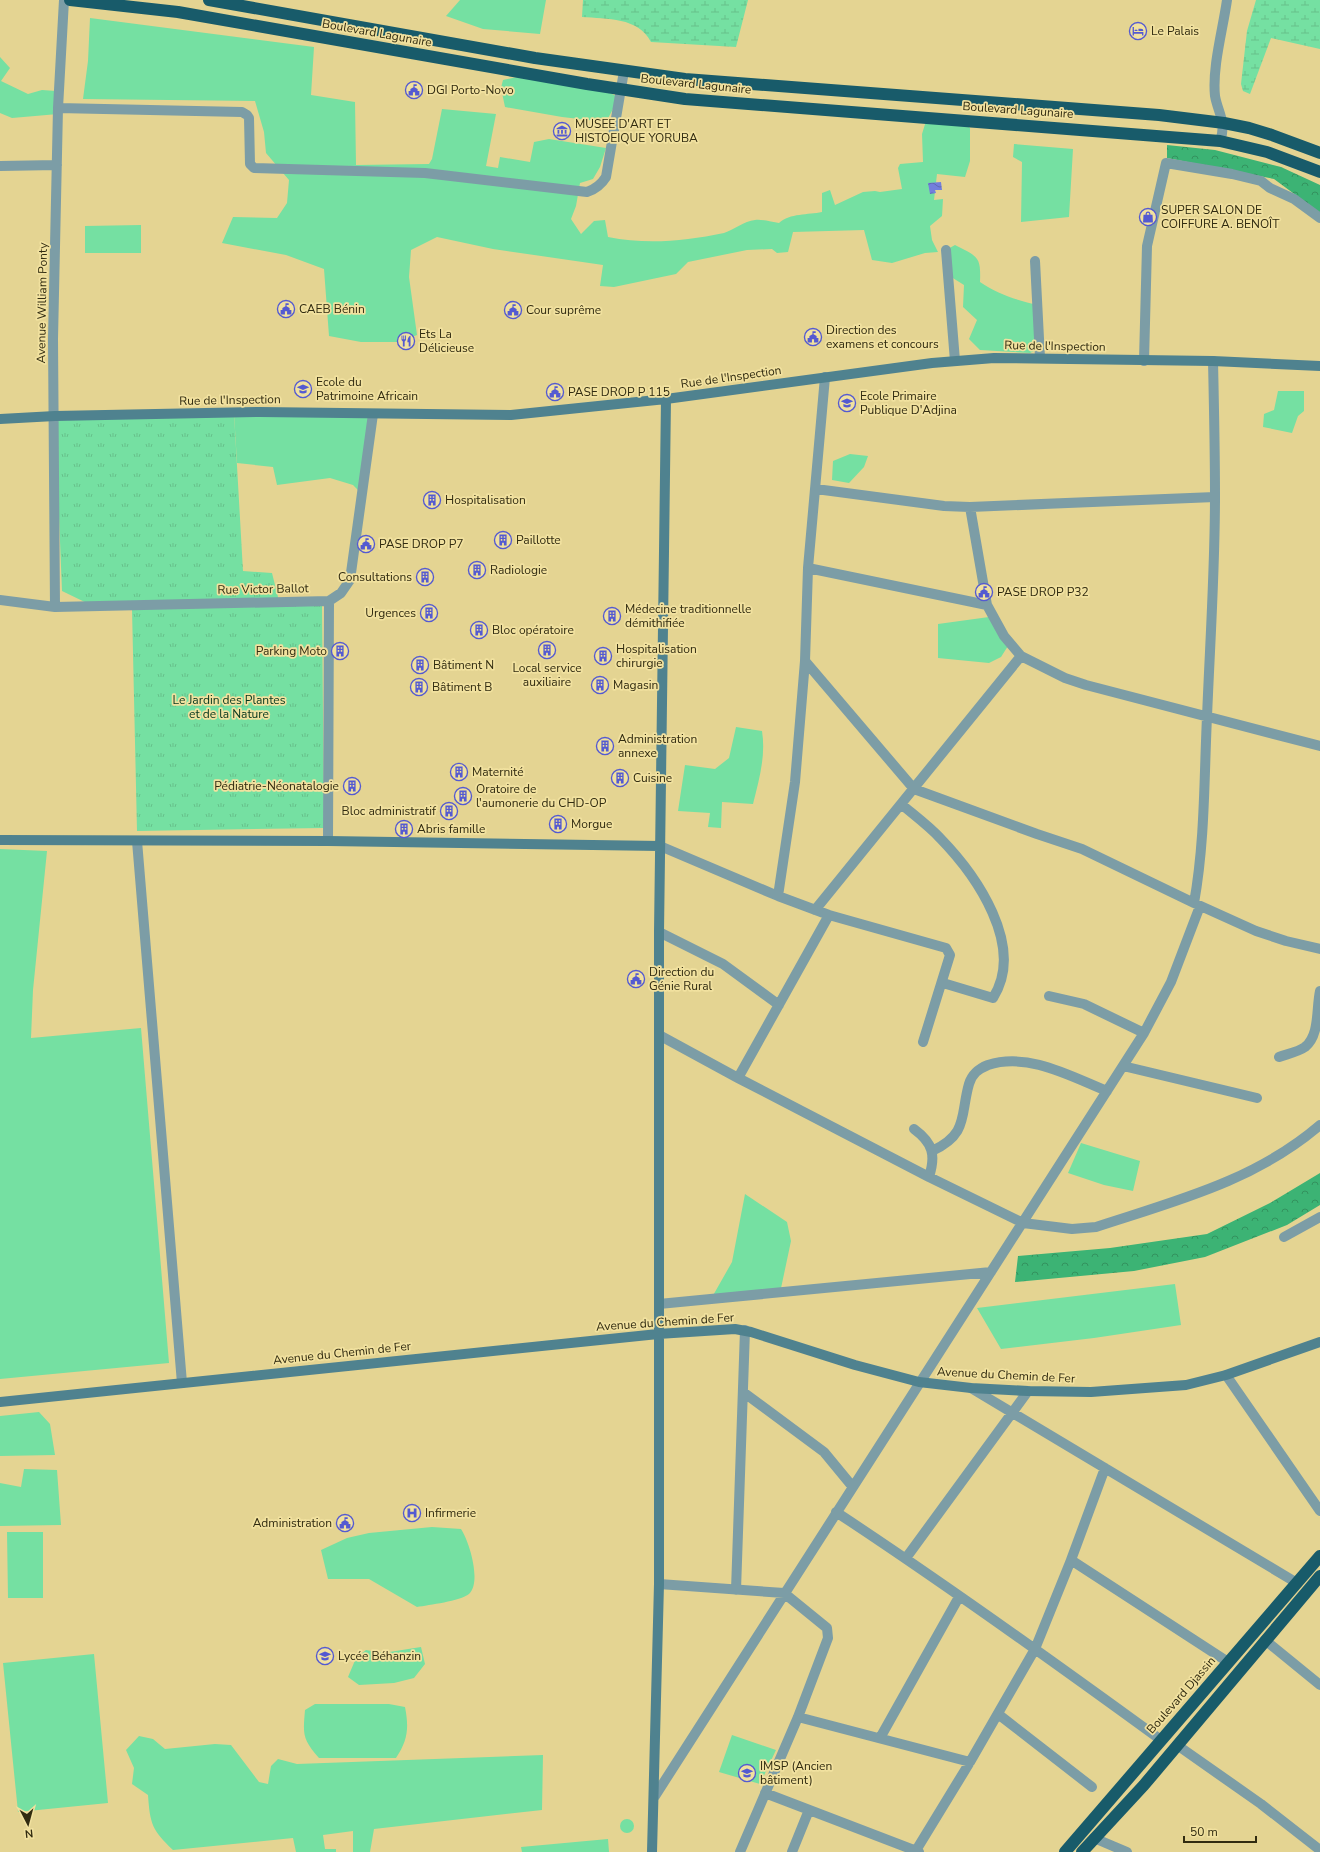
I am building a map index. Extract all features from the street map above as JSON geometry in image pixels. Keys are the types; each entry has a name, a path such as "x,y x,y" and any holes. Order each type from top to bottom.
{"highway":[{"name":"Boulevard Lagunaire","path":"70,0 178,12 620,90 685,98 741,104 1220,141 1267,152 1320,172"},
{"name":"Boulevard Lagunaire","path":"209,0 535,58 624,71 716,82 1159,115 1224,123 1272,135 1320,153"},
{"name":"Boulevard Djassin","path":"1065,1852 1320,1556"},
{"path":"1082,1852 1144,1785 1264,1640 1320,1576"}],"street":[{"name":"Avenue William Ponty","path":"55,607 55,416 53,339 58,108 64,0"},
{"path":"1220,141 1224,123 1218,108 1215,81 1228,0"},
{"path":"58,108 242,112 249,118 250,164 254,168 426,173 587,192 598,187 606,177 624,71"},
{"path":"1144,360 1147,246 1166,163 1232,174 1261,181 1270,188 1294,199 1320,218"},
{"path":"0,166 57,165"},
{"path":"946,250 955,361"},
{"path":"1035,261 1040,358"},
{"name":"Rue de l'Inspection","path":"0,419 55,416 260,412 511,414 666,399 825,377 955,361 1001,357 1213,360 1320,366"},
{"path":"655,1796 852,1486 1023,1223 1144,1033 1171,982 1197,905 1204,812 1207,717 1212,634 1215,497 1213,360"},
{"path":"778,896 795,782 805,661 808,568 825,377"},
{"path":"652,1852 655,1796 659,1584 659,932 666,399"},
{"path":"328,841 328,601 341,593 350,580 373,414"},
{"path":"816,489 970,508 1215,497"},
{"path":"970,508 987,605 1004,636 1021,656 1065,678 1320,746"},
{"path":"808,568 987,605"},
{"path":"0,608 4,600"},
{"name":"Rue Victor Ballot","path":"4,600 55,607 328,601"},
{"path":"815,910 1021,656"},
{"path":"805,661 914,789 1082,849 1197,905 1286,942 1320,949"},
{"path":"901,804 940,837 958,858 978,886 989,906 997,923 1003,943 1003,973 993,998 943,982"},
{"path":"0,840 328,841 660,846 778,896 829,915 946,948 950,955 943,982 923,1042"},
{"path":"137,841 182,1383"},
{"path":"738,1078 829,915"},
{"path":"659,932 723,964 779,1005"},
{"path":"1279,1057 1305,1047 1312,1041 1318,1022 1320,991"},
{"path":"1049,996 1084,1004 1144,1033"},
{"path":"659,1035 738,1078 929,1177 1023,1223 1072,1229 1096,1227 1235,1179 1292,1149 1320,1126"},
{"path":"932,1151 946,1145 956,1134 964,1117 969,1083 973,1074 985,1066 1010,1061 1042,1065 1107,1091"},
{"path":"1122,1066 1257,1098"},
{"path":"914,1129 925,1138 932,1151 932,1166 929,1177"},
{"path":"1284,1237 1320,1217"},
{"path":"659,1304 991,1272"},
{"name":"Avenue du Chemin de Fer","path":"0,1402 658,1334 735,1328 919,1382 971,1388 1028,1391 1091,1392 1186,1385 1226,1374 1320,1342"},
{"path":"736,1590 745,1330"},
{"path":"1226,1374 1320,1512"},
{"path":"971,1388 1297,1583"},
{"path":"906,1558 1028,1391"},
{"path":"743,1392 824,1452 852,1486"},
{"path":"765,1794 916,1851 970,1762 1035,1648 1071,1560 1105,1468"},
{"path":"836,1512 906,1558 959,1597 1035,1648 1161,1740"},
{"path":"1071,1560 1228,1662"},
{"path":"659,1584 784,1593 827,1628 825,1644 798,1717 740,1852"},
{"path":"880,1738 959,1597"},
{"path":"1264,1640 1320,1685"},
{"path":"998,1714 1092,1787"},
{"path":"798,1717 970,1762"},
{"path":"1177,1745 1261,1804 1320,1850"},
{"path":"792,1852 809,1810"},
{"path":"1094,1838 1127,1852"}],"green space":[{"path":"460,0 546,0 540,34 483,29 446,16"},
{"path":"583,0 748,0 736,47 651,42 638,28 630,24 611,19 582,17"},
{"path":"1256,0 1320,0 1320,49 1271,38 1250,94 1243,91 1241,84 1247,31"},
{"path":"90,18 314,47 311,95 355,102 356,165 429,164 432,159 442,109 496,114 486,166 498,168 500,157 530,162 534,142 549,139 606,148 600,167 593,179 580,183 576,206 571,219 581,234 594,221 605,220 608,237 637,241 666,241 695,238 724,233 755,220 779,223 788,217 822,212 822,193 830,190 835,205 863,192 880,192 902,189 898,168 900,164 923,162 922,134 926,121 965,123 970,128 970,161 965,177 937,174 934,200 943,199 942,216 930,226 932,240 938,252 925,253 892,263 872,260 864,230 793,232 788,252 777,253 772,249 747,250 688,262 676,274 614,287 600,286 603,265 493,249 437,237 411,250 409,277 417,335 399,342 361,342 329,336 324,269 286,255 222,243 233,217 277,218 287,203 289,180 266,153 264,132 255,101 83,99 88,61"},
{"path":"0,57 10,68 1,81 28,94 42,90 56,91 58,114 12,118 0,113"},
{"path":"517,77 610,93 616,96 613,109 606,122 562,117 505,107 501,88 503,80"},
{"path":"1014,144 1073,149 1069,217 1021,222 1022,162 1013,157"},
{"path":"1167,145 1215,150 1281,167 1320,185 1320,213 1274,179 1167,158"},
{"path":"141,225 141,253 85,253 85,226"},
{"path":"955,245 969,252 979,262 980,282 1007,296 1037,305 1040,348 1030,353 980,350 969,339 977,320 963,307 964,285 948,275 946,250"},
{"path":"1278,391 1304,391 1304,411 1298,416 1292,433 1263,427 1264,414 1274,410"},
{"path":"234,413 373,414 362,494 353,485 330,478 277,485 273,467 237,463"},
{"path":"234,413 243,571 272,573 279,601 93,606 62,591 55,416"},
{"path":"850,454 868,456 864,467 849,483 832,480 833,461"},
{"name":"Le Jardin des Plantes et de la Nature","path":"322,605 324,828 137,831 132,609"},
{"path":"989,617 1008,646 1001,657 989,663 938,658 938,624"},
{"path":"736,727 762,731 763,750 760,777 753,804 722,802 721,828 708,827 710,813 678,811 685,765 715,769 729,758"},
{"path":"0,849 47,851 33,990 31,1038 141,1028 169,1363 0,1379"},
{"path":"1081,1143 1140,1161 1133,1191 1104,1185 1068,1173"},
{"path":"1320,1173 1320,1205 1287,1225 1205,1257 1134,1271 1015,1282 1018,1256 1110,1248 1207,1234 1270,1203"},
{"path":"745,1194 787,1222 791,1241 780,1293 711,1299 732,1262"},
{"path":"1175,1284 1181,1325 1094,1338 1001,1349 977,1308"},
{"path":"39,1412 50,1424 55,1455 0,1456 0,1416"},
{"path":"24,1469 57,1470 61,1525 0,1526 0,1483 21,1487"},
{"path":"432,1527 461,1529 473,1562 473,1588 469,1594 459,1599 417,1607 369,1579 328,1579 321,1550 347,1538 369,1533"},
{"path":"7,1532 43,1532 43,1598 8,1598"},
{"path":"421,1647 425,1664 414,1678 394,1683 359,1685 348,1677 356,1658 366,1650 383,1653"},
{"path":"94,1654 108,1803 18,1812 3,1663"},
{"path":"315,1704 389,1704 405,1707 407,1728 400,1752 396,1758 319,1758 309,1746 304,1731 305,1710"},
{"path":"732,1735 776,1750 760,1784 719,1772"},
{"path":"139,1736 153,1739 165,1749 215,1744 231,1745 259,1782 268,1784 271,1766 278,1759 297,1764 543,1755 542,1810 374,1829 370,1852 353,1852 353,1831 323,1835 325,1849 336,1849 336,1852 296,1852 293,1838 173,1850 153,1826 148,1795 132,1784 134,1768 126,1750"},
{"path":"627,1819 632,1821 634,1826 632,1831 627,1833 622,1831 620,1826 622,1821"},
{"path":"608,1839 609,1852 522,1852 521,1847"}],"water":[{"path":"941,182 942,190 935,190 936,193 930,194 928,183"}],"place":[{"name":"Le Palais","path":"1138,31"},
{"name":"DGI Porto-Novo","path":"414,90"},
{"name":"MUSEE D'ART ET HISTOEIQUE YORUBA","path":"562,131"},
{"name":"SUPER SALON DE COIFFURE A. BENOÎT","path":"1148,217"},
{"name":"CAEB Bénin","path":"286,309"},
{"name":"Cour suprême","path":"513,310"},
{"name":"Direction des examens et concours","path":"813,337"},
{"name":"Ets La Délicieuse","path":"406,341"},
{"name":"Ecole du Patrimoine Africain","path":"303,389"},
{"name":"PASE DROP P 115","path":"555,392"},
{"name":"Ecole Primaire Publique D'Adjina","path":"847,403"},
{"name":"Hospitalisation","path":"432,500"},
{"name":"Paillotte","path":"503,540"},
{"name":"PASE DROP P7","path":"366,544"},
{"name":"Radiologie","path":"477,570"},
{"name":"Consultations","path":"425,577"},
{"name":"PASE DROP P32","path":"984,592"},
{"name":"Urgences","path":"429,613"},
{"name":"Médecine traditionnelle démithifiée","path":"612,616"},
{"name":"Bloc opératoire","path":"479,630"},
{"name":"Local service auxiliaire","path":"547,650"},
{"name":"Parking Moto","path":"340,651"},
{"name":"Hospitalisation chirurgie","path":"603,656"},
{"name":"Bâtiment N","path":"420,665"},
{"name":"Magasin","path":"600,685"},
{"name":"Bâtiment B","path":"419,687"},
{"name":"Administration annexe","path":"605,746"},
{"name":"Maternité","path":"459,772"},
{"name":"Cuisine","path":"620,778"},
{"name":"Pédiatrie-Néonatalogie","path":"352,786"},
{"name":"Oratoire de l'aumonerie du CHD-OP","path":"463,796"},
{"name":"Bloc administratif","path":"449,811"},
{"name":"Morgue","path":"558,824"},
{"name":"Abris famille","path":"404,829"},
{"name":"Direction du Génie Rural","path":"636,979"},
{"name":"Infirmerie","path":"412,1513"},
{"name":"Administration","path":"345,1523"},
{"name":"Lycée Béhanzin","path":"325,1656"},
{"name":"IMSP (Ancien bâtiment)","path":"747,1773"}]}
